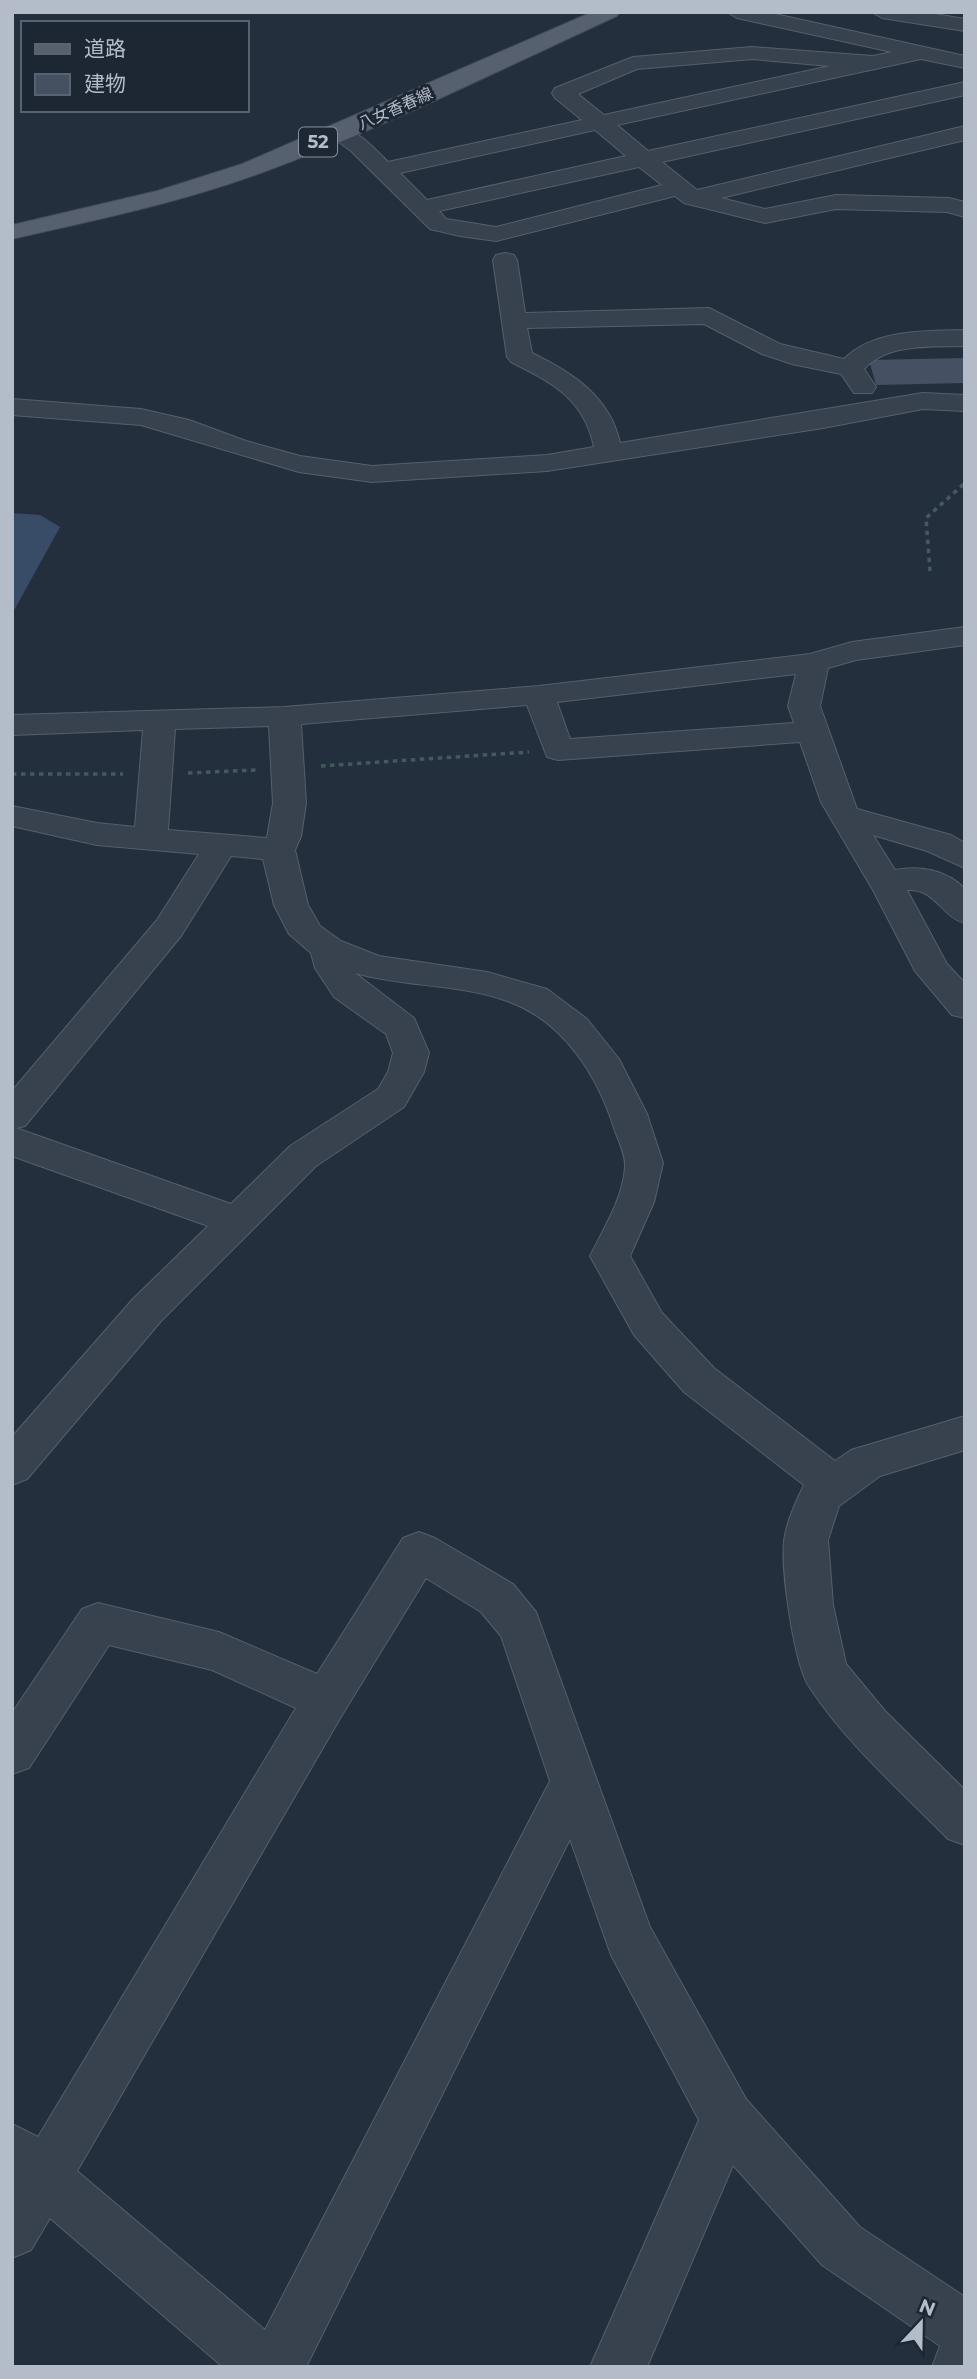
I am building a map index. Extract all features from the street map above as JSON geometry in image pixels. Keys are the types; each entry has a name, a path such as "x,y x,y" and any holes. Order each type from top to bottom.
{"main road":[{"name":"八女香春線","path":"12,232 110,210 213,182 338,134 610,12"}],"street":[{"path":"737,12 810,18 922,52 965,62"},
{"path":"882,12 930,16 965,25"},
{"path":"875,63 752,52 633,62 563,93 685,193 765,216 836,202 957,208"},
{"path":"382,170 922,52"},
{"path":"421,208 965,88"},
{"path":"932,95 965,116"},
{"path":"338,134 359,146 438,224 496,234 965,133"},
{"path":"890,151 957,208"},
{"path":"505,260 520,357 540,367 582,397 600,419 609,453"},
{"path":"513,321 709,316 771,349 801,359 850,368"},
{"path":"850,368 856,359 901,342 965,338"},
{"path":"850,368 855,378 884,409"},
{"path":"12,407 141,417 179,426 236,447 299,464 372,474 547,463 923,401 965,403"},
{"path":"14,731 160,720 284,716 539,695 814,663 852,651 965,636"},
{"path":"814,663 804,706 837,802 886,883 933,971 965,1006"},
{"path":"539,695 558,750 812,732"},
{"path":"284,716 289,769 287,835 278,850 289,904 308,933 345,956 413,975 513,989 555,1011 598,1054 628,1105 644,1164 637,1199 610,1256 649,1324 699,1380 835,1485"},
{"path":"151,839 160,720"},
{"path":"12,816 97,834 278,850"},
{"path":"846,816 939,843 965,857"},
{"path":"12,1116 169,929 221,845"},
{"path":"886,883 920,877 936,883 956,898 965,912"},
{"path":"12,1467 147,1310 303,1156 391,1098 406,1072 411,1053 401,1027 347,988 332,968 325,944"},
{"path":"391,1020 413,975"},
{"path":"12,1141 237,1221"},
{"path":"965,1433 866,1462 821,1495 806,1540 811,1605 825,1673 869,1726 965,1823"},
{"path":"12,2231 28,2163 326,1700 419,1550 497,1598 520,1626 629,1938 727,2118 841,2246 965,2330"},
{"path":"12,1753 98,1623 219,1652 326,1700"},
{"path":"276,2367 575,1781"},
{"path":"618,2367 727,2118"},
{"path":"28,2163 266,2367"},
{"path":"960,2367 965,2355"}],"path":[{"path":"930,571 926,518 965,483"}],"water":[{"path":"12,513 40,515 60,527 12,614"}],"building":[{"path":"965,358 965,383 876,385 869,360"}]}
